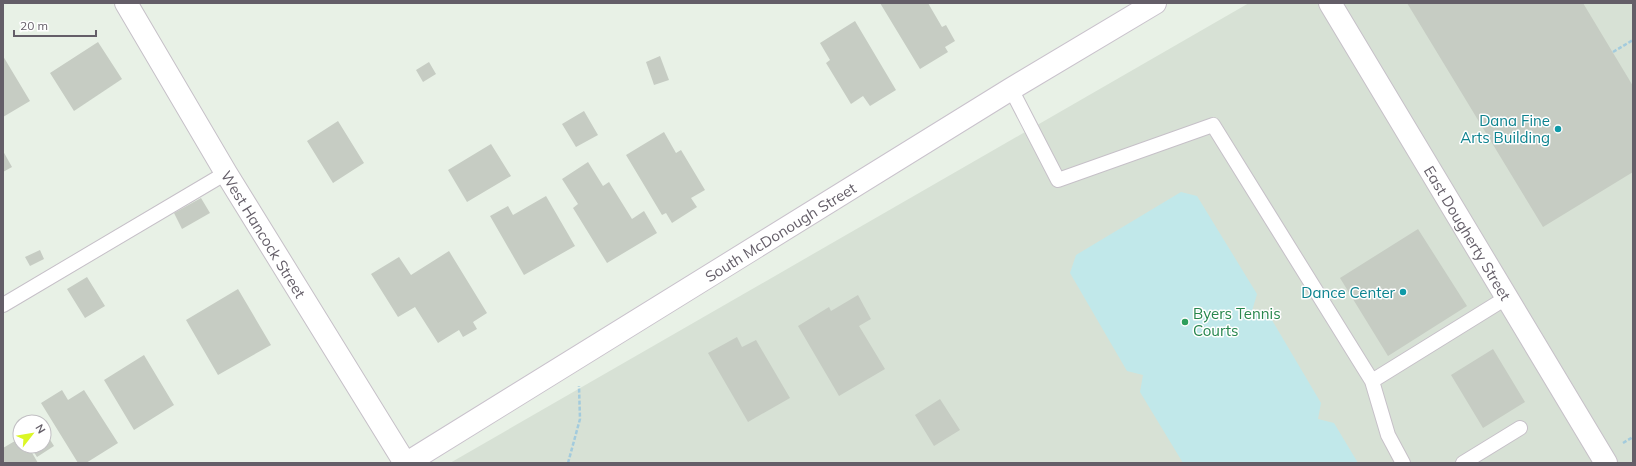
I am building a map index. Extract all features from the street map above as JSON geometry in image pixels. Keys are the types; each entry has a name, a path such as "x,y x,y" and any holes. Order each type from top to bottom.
{"street":[{"name":"West Hancock Street","path":"126,3 226,173 406,463"},
{"name":"South McDonough Street","path":"406,463 1011,89 1155,3"},
{"name":"East Dougherty Street","path":"1330,3 1606,463"}],"lane":[{"path":"1011,89 1058,180 1213,125 1372,381 1388,435 1403,463"},
{"path":"3,305 226,173"},
{"path":"1372,381 1506,298"},
{"path":"1463,463 1520,428"}],"path":[{"path":"1613,52 1633,40"},
{"path":"568,463 580,420 578,357"}],"shaded area":[{"path":"1249,3 1633,3 1633,463 450,463"},
{"name":"Byers Tennis Courts","path":"1181,192 1197,196 1257,294 1252,311 1269,315 1321,403 1318,419 1334,423 1358,463 1183,463 1140,392 1143,375 1127,371 1070,273 1076,255"}],"building":[{"path":"880,3 928,3 942,27 946,25 955,41 945,47 948,52 920,69"},
{"name":"Dana Fine Arts Building","path":"1407,3 1583,3 1633,86 1633,172 1543,227"},
{"path":"855,21 896,90 870,106 863,96 851,104 826,63 830,60 820,43"},
{"path":"98,42 122,79 74,111 50,73"},
{"path":"3,56 30,101 3,117"},
{"path":"660,56 669,80 654,85 646,62"},
{"path":"429,62 436,74 423,82 416,70"},
{"path":"584,111 598,135 576,147 562,124"},
{"path":"338,121 364,163 333,183 307,141"},
{"path":"664,132 676,153 681,150 705,190 691,198 697,207 672,223 666,213 662,215 626,155"},
{"path":"491,144 511,176 467,202 448,170"},
{"path":"3,151 12,167 3,172"},
{"path":"588,162 603,186 609,182 632,219 644,211 657,233 607,263 573,208 578,204 562,179"},
{"path":"546,196 575,246 524,275 490,216 508,206 513,215"},
{"path":"201,198 210,213 182,229 174,213"},
{"name":"Dance Center","path":"1418,229 1467,306 1388,356 1340,278"},
{"path":"40,250 44,259 30,266 25,257"},
{"path":"449,251 487,313 473,322 477,329 463,337 459,330 438,343 415,307 398,317 371,274 399,257 411,275"},
{"path":"87,277 105,306 85,318 67,289"},
{"path":"238,289 271,345 218,375 186,320"},
{"path":"858,295 871,319 859,326 885,369 839,396 798,326 829,307 831,311"},
{"path":"737,337 742,347 756,340 790,398 748,422 708,353"},
{"path":"1493,349 1525,402 1483,428 1451,375"},
{"path":"144,355 174,405 134,430 104,380"},
{"path":"62,390 68,400 84,390 118,443 86,463 78,463 52,421 52,414 48,414 41,403"},
{"path":"940,399 960,430 934,446 915,415"},
{"path":"12,443 12,454 33,454 38,463 3,463 3,448"}],"place":[{"name":"Dana Fine Arts Building","path":"1558,129"},
{"name":"Dance Center","path":"1403,292"},
{"name":"Byers Tennis Courts","path":"1185,322"}]}
